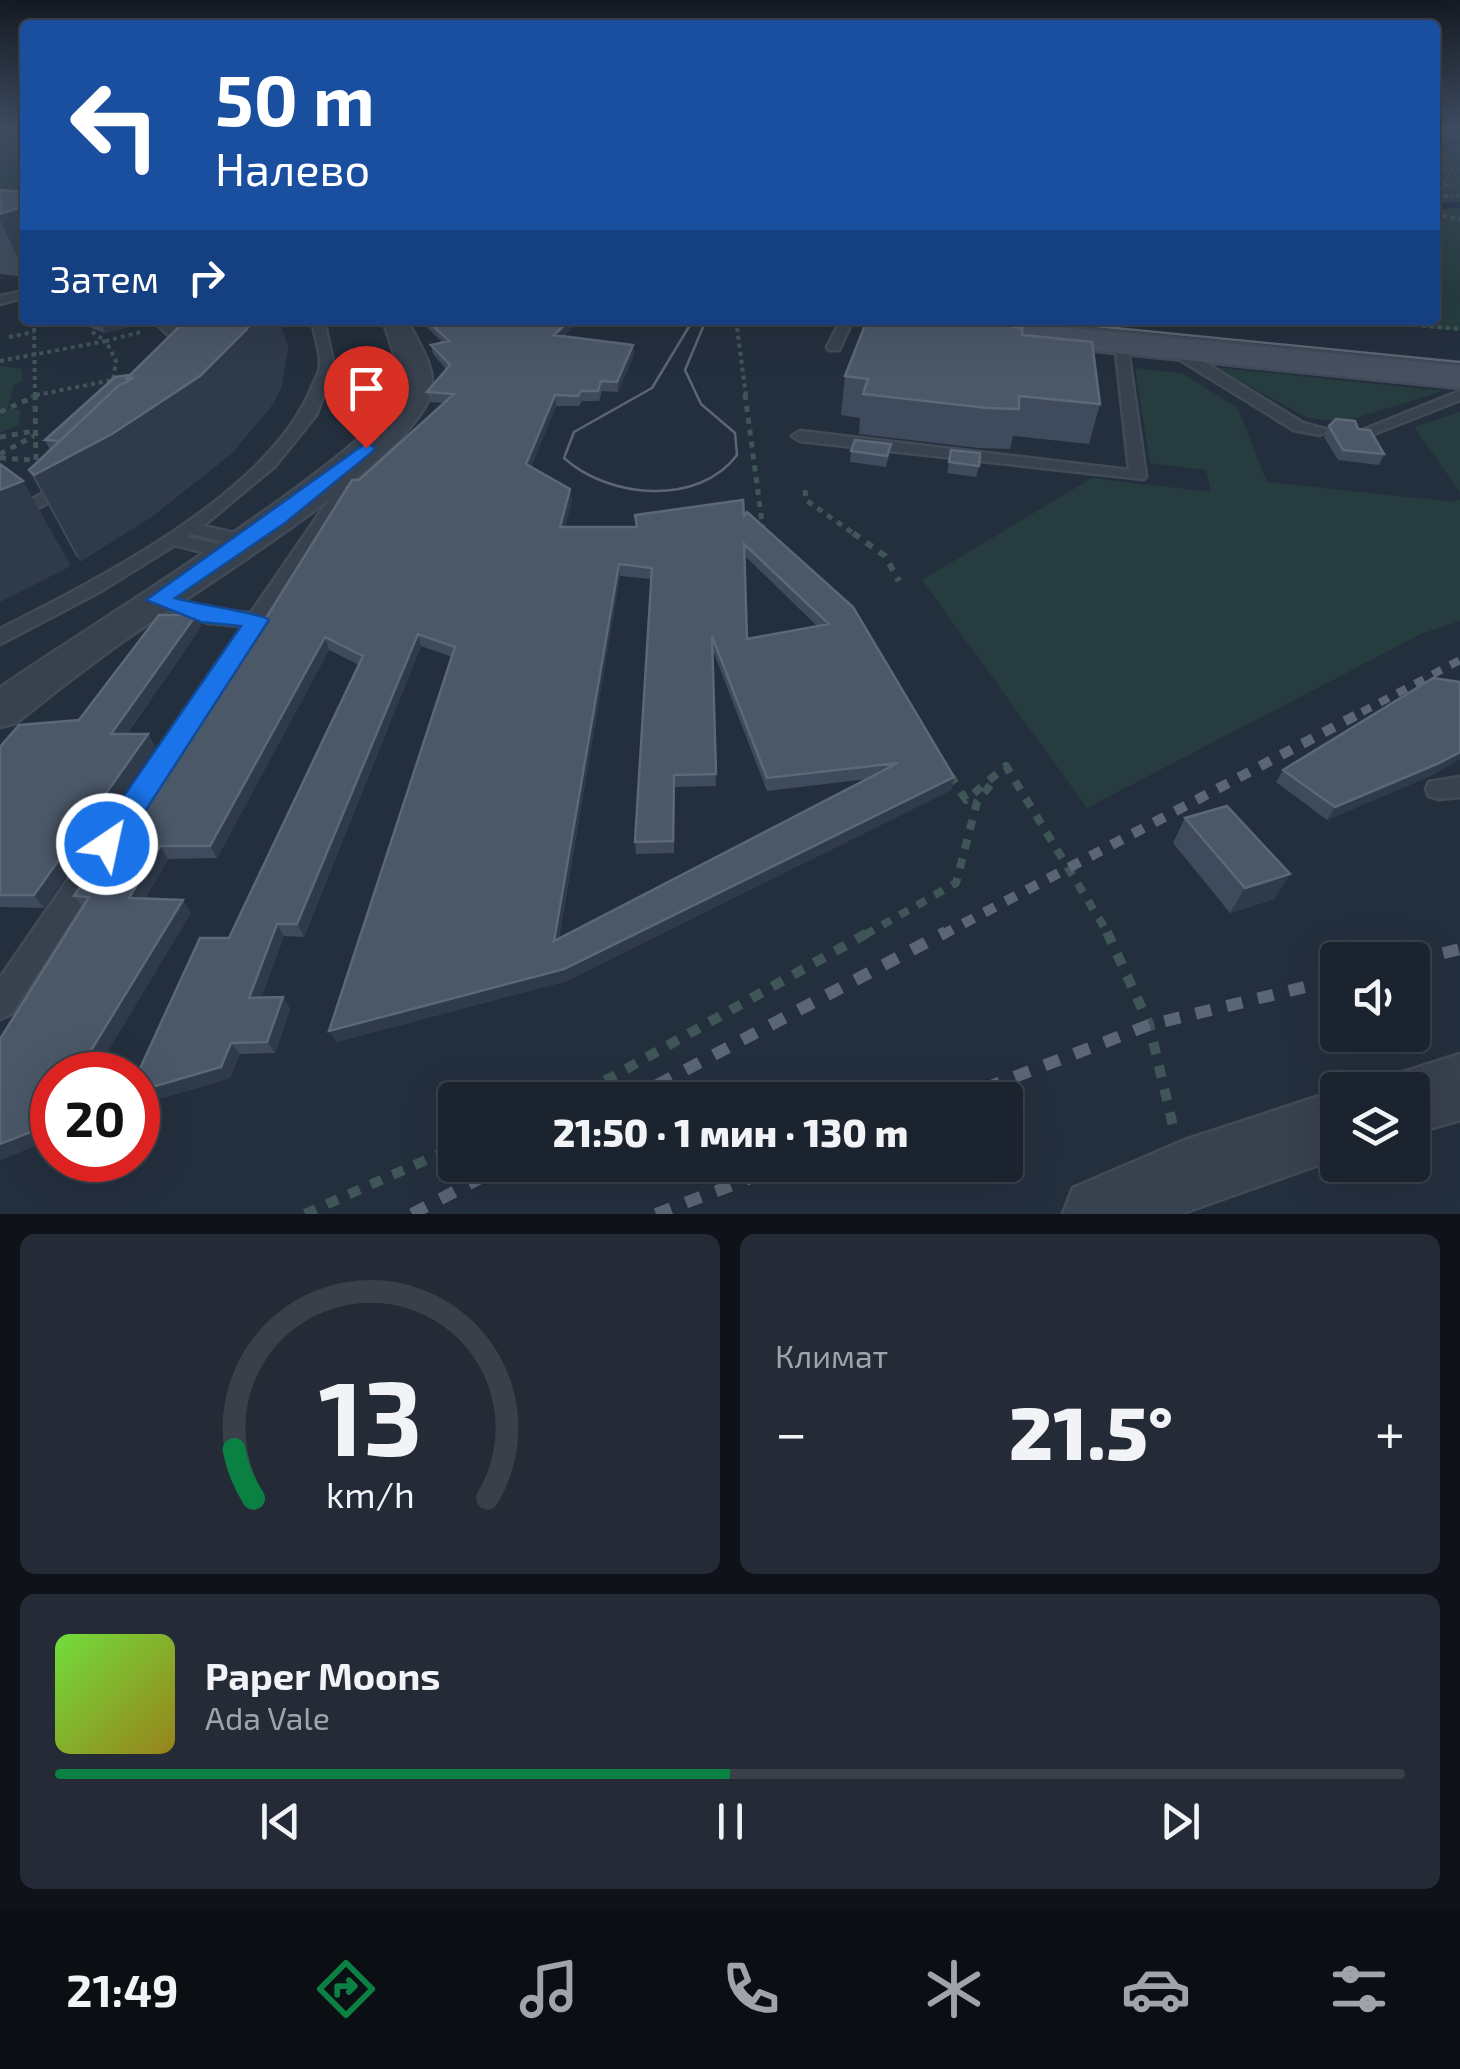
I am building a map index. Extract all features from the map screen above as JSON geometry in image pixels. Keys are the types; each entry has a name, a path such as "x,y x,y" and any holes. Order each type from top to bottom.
{"main road":[{"path":"940,325 1460,378"},
{"path":"1300,325 1452,333"}],"street":[{"path":"0,711 238,547 395,425 410,407 417,378 397,325"},
{"path":"1430,1095 1460,1087"},
{"path":"1099,1214 1184,1175 1320,1130"}],"lane":[{"path":"155,325 181,346 180,376"},
{"path":"0,638 181,533 268,462 306,417 328,360 319,325"},
{"path":"834,346 844,325"},
{"path":"800,436 1138,476 1121,343"},
{"path":"1172,348 1299,427 1320,430"},
{"path":"1361,434 1460,396"},
{"path":"0,523 79,478"},
{"path":"0,1004 343,492"},
{"path":"181,533 238,547"},
{"path":"158,600 209,617 257,620"}],"path":[{"path":"34,325 34,466 79,478"},
{"path":"0,361 106,341 155,325"},
{"path":"737,325 763,534"},
{"path":"1394,325 1452,333"},
{"path":"9,337 34,332"},
{"path":"92,332 106,341 116,361 107,390"},
{"path":"0,412 34,395 130,378"},
{"path":"0,437 34,434"},
{"path":"0,456 34,434"},
{"path":"0,456 34,460"},
{"path":"805,490 806,500 885,556 899,581"},
{"path":"946,767 966,800 1006,766"},
{"path":"601,1082 956,883 976,802 1006,766"},
{"path":"1006,766 1093,902 1149,1025 1184,1175"},
{"path":"305,1214 438,1155"}],"green space":[{"path":"0,184 20,184 20,204 0,202"},
{"path":"1440,184 1460,184 1460,331 1393,325 1440,325"},
{"path":"0,366 22,369 22,381 14,385 8,408 20,410 19,425 0,433"},
{"path":"1214,367 1443,391 1343,422 1308,418"},
{"path":"1135,368 1182,373 1238,408 1267,482 1454,502 1460,499 1460,621 1421,634 1087,808 922,580 1092,478 1211,492 1206,470 1150,463"},
{"path":"1460,412 1460,492 1414,427"}],"building":[{"path":"0,190 20,192 20,208 0,214"},
{"path":"181,325 250,325 200,376 112,434 34,475 29,470 118,386 134,378 127,378"},
{"path":"432,325 565,325 554,335 633,345 617,382 601,381 598,391 581,391 578,396 555,395 526,464 570,489 560,527 637,527 635,515 743,500 744,516 747,512 853,607 954,777 564,969 329,1031 455,647 418,634 297,924 277,924 249,998 283,997 267,1042 231,1043 221,1067 160,1085 160,1052 148,1052 200,938 229,938 363,656 325,637 210,846 160,846 129,898 183,900 90,1052 30,1052 30,1132 0,1144 0,1039 89,897 74,896 182,735 189,735 210,708 352,480 359,480 454,394 427,392 450,365 431,345 449,341","holes":["744,544 829,624 747,639","619,564 652,568 635,842 673,841 674,775 716,774 712,636 767,778 898,763 554,941"]},
{"path":"865,325 1005,325 1022,328 1022,335 1092,342 1100,404 1019,396 1019,409 987,408 863,394 868,379 845,376"},
{"path":"130,375 60,441 45,440 115,377"},
{"path":"1336,419 1355,421 1358,429 1370,430 1384,454 1343,450 1329,426"},
{"path":"855,440 891,444 887,456 851,451"},
{"path":"951,450 980,453 979,466 949,462"},
{"path":"0,464 23,481 0,490"},
{"path":"159,615 196,615 111,734 148,734 34,895 0,895 0,747 19,725 79,720"},
{"path":"1433,678 1460,682 1460,752 1335,807 1283,770"},
{"path":"1227,806 1290,874 1245,888 1185,818"}],"waterway":[{"path":"1440,206 1460,205"}],"tram line":[{"path":"690,325 652,388 574,432 564,458 604,482 652,491 700,483 720,472 737,455 735,433 701,404 685,370 704,325"},
{"path":"1085,325 1460,362"}],"railway":[{"path":"1362,712 1460,660"},
{"path":"942,935 1366,710"},
{"path":"663,1082 946,932"},
{"path":"1430,956 1460,949"},
{"path":"1002,1082 1149,1025 1320,983"},
{"path":"412,1214 473,1182"},
{"path":"656,1214 740,1182"}],"route":[{"path":"107,844 257,620 209,617 158,600 278,518 366,448"}]}
